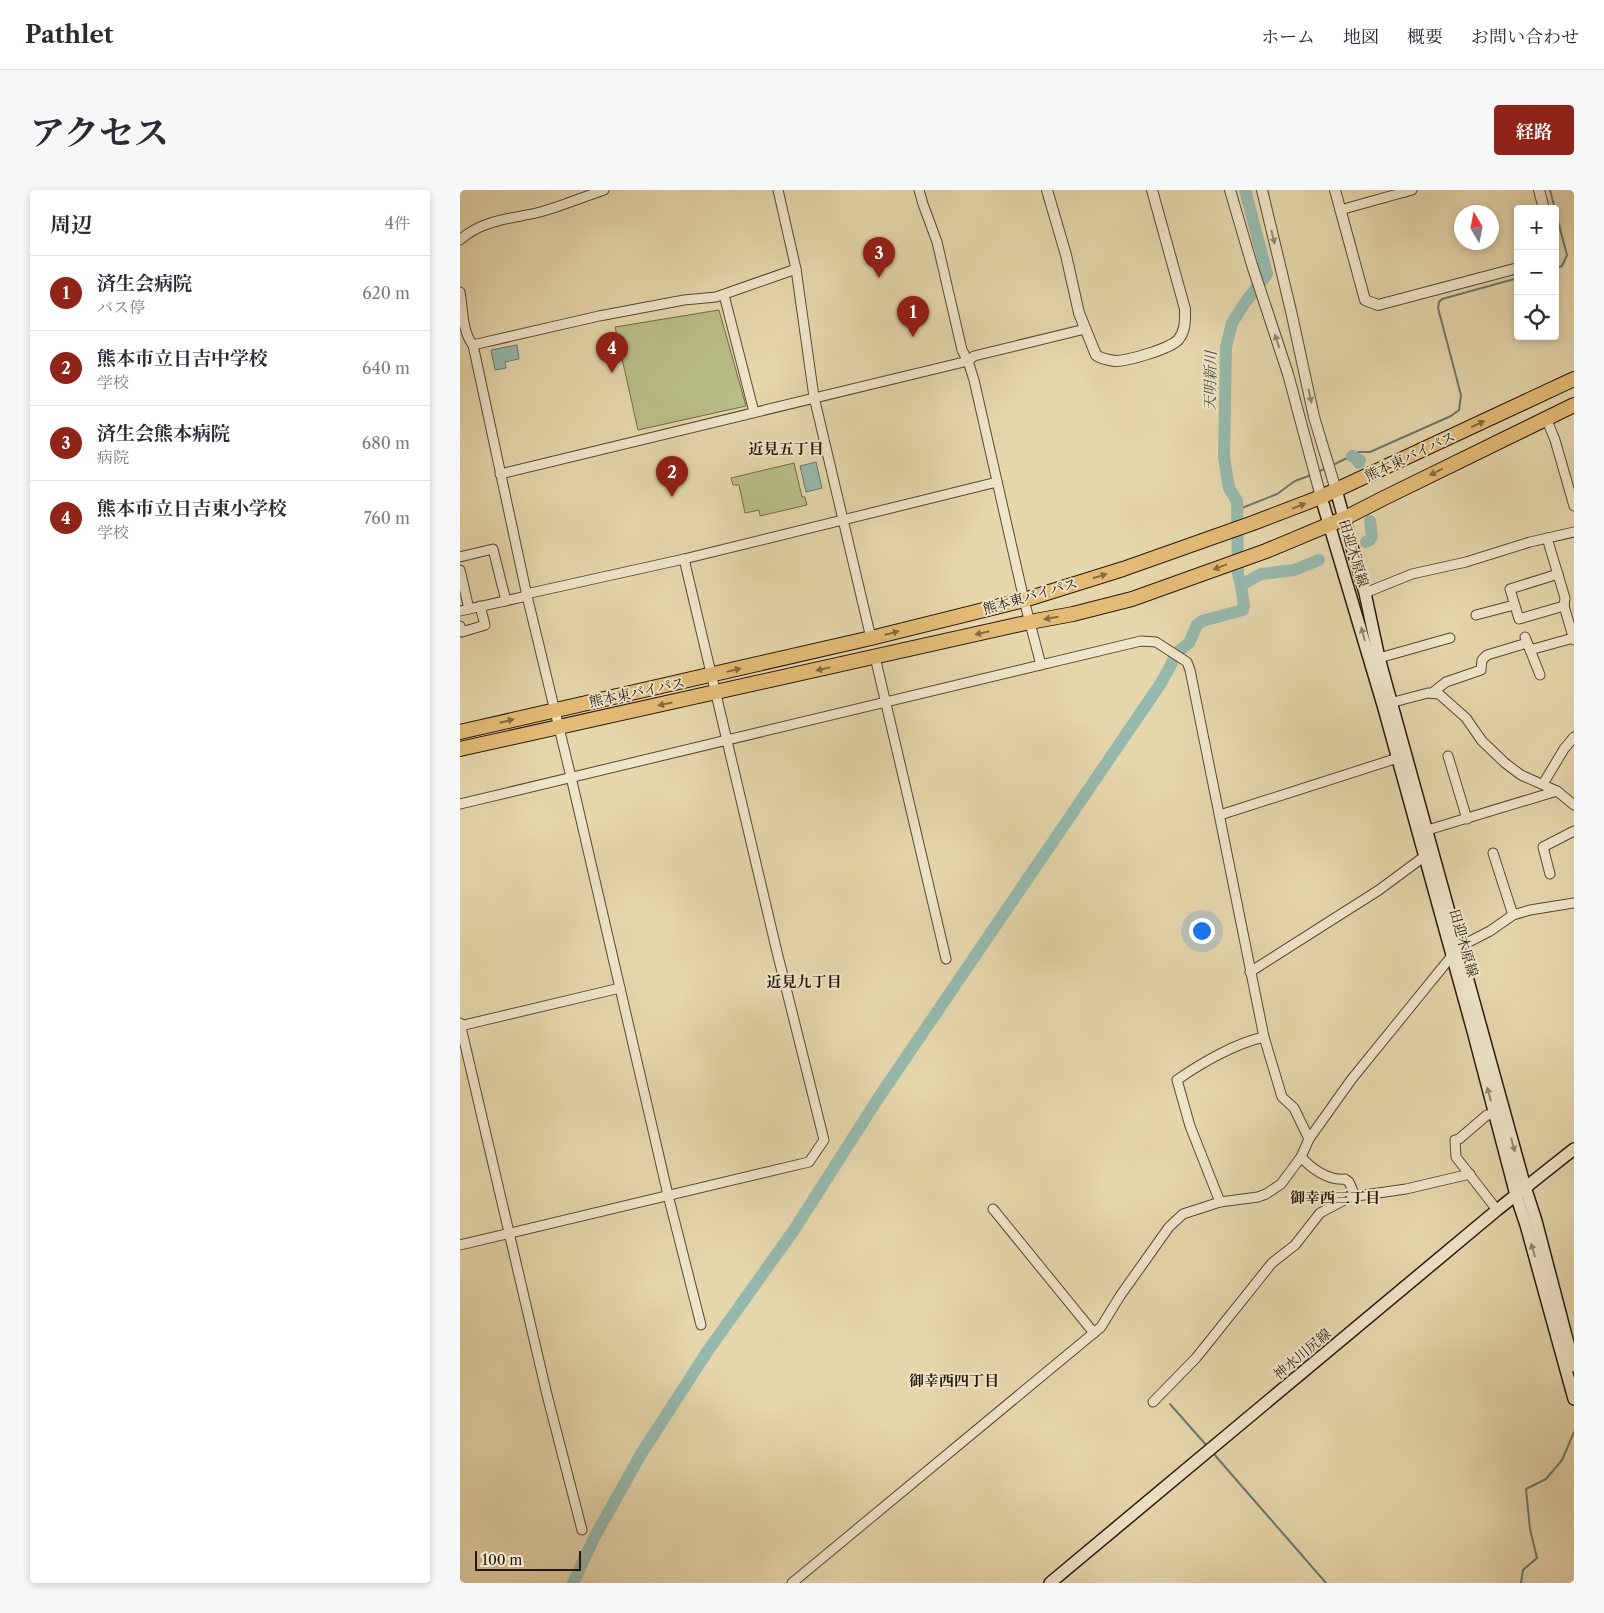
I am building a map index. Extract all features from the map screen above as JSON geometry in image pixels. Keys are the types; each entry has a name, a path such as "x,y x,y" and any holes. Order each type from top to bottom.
{"highway":[{"name":"熊本東バイパス","path":"460,732 554,709 711,676 870,638 1024,600 1123,569 1321,497 1574,379"},
{"name":"熊本東バイパス","path":"460,749 1030,622 1074,614 1132,599 1266,551 1345,518 1574,405"}],"main road":[{"name":"田迎木原線","path":"1336,490 1365,592 1388,704"},
{"name":"田迎木原線","path":"1321,497 1388,704 1520,1191 1526,1225 1574,1399"},
{"name":"田迎木原線","path":"1455,951 1494,1114 1520,1191 1536,1221 1574,1366"},
{"name":"神水川尻線","path":"1050,1583 1574,1148"}],"street":[{"path":"460,240 480,226 554,208 604,190"},
{"path":"778,190 796,269 814,397 870,638"},
{"path":"920,190 937,242 962,350 974,380 1024,600 1041,665"},
{"path":"1047,190 1084,329 1096,354 1099,357 1112,361 1165,348 1179,339 1186,324 1185,309 1152,190"},
{"path":"1230,190 1301,422 1321,497"},
{"path":"1262,190 1292,310 1314,417 1336,490"},
{"path":"1335,190 1365,300 1378,305 1514,269"},
{"path":"1539,190 1543,205"},
{"path":"1340,210 1407,191"},
{"path":"473,345 599,316 684,300 716,297 796,269"},
{"path":"460,292 469,340 473,345 527,595 668,1195 701,1325"},
{"path":"724,294 754,412"},
{"path":"500,474 968,361 974,356 1084,329"},
{"path":"1546,418 1555,440 1574,506"},
{"path":"460,570 465,610 843,521 997,482"},
{"path":"1365,592 1412,574 1466,562 1574,532"},
{"path":"1432,693 1446,682 1482,670 1482,660 1487,655 1527,643 1574,639 1564,606 1565,598 1547,538"},
{"path":"460,557 493,549 506,601"},
{"path":"460,1245 809,1162 824,1140 777,952 684,559"},
{"path":"1558,574 1510,589 1519,619 1564,606"},
{"path":"1476,615 1514,605"},
{"path":"460,626 462,632 485,625 480,606"},
{"path":"1379,658 1450,638"},
{"path":"460,804 1142,641 1156,642 1187,662 1191,674 1264,1037 1282,1097 1294,1108 1310,1139"},
{"path":"1527,643 1540,674"},
{"path":"875,657 946,959"},
{"path":"1388,704 1428,693 1439,694 1466,718 1482,741 1505,763 1521,775 1557,791 1574,805"},
{"path":"1543,784 1564,749 1574,737"},
{"path":"1448,756 1467,819"},
{"path":"1220,815 1402,757"},
{"path":"1422,832 1557,791"},
{"path":"1550,874 1543,847 1574,831"},
{"path":"1493,853 1513,914"},
{"path":"1250,972 1379,890 1428,854"},
{"path":"792,1583 1101,1327 1120,1296 1169,1227 1183,1214 1220,1202 1258,1197 1281,1184 1351,1080 1455,951 1490,931 1513,914 1574,903"},
{"path":"582,1530 547,1395 460,1025 620,988"},
{"path":"1220,1202 1190,1126 1177,1080 1226,1052 1264,1037"},
{"path":"1494,1114 1488,1115 1459,1139 1455,1140 1456,1157 1497,1210"},
{"path":"1300,1156 1310,1166 1323,1173 1337,1180 1345,1179 1355,1196"},
{"path":"1153,1402 1196,1358 1272,1263 1295,1245 1320,1213 1350,1197 1406,1189 1470,1174"},
{"path":"993,1209 1094,1333"}],"green space":[{"path":"719,310 746,406 638,430 615,327"},
{"path":"794,463 802,497 805,497 807,505 760,516 759,510 745,513 739,485 733,485 731,478"}],"water":[{"path":"517,345 519,359 505,362 506,368 495,370 491,350"},
{"path":"816,462 822,488 806,492 800,466"}],"waterway":[{"name":"天明新川","path":"1241,585 1238,574 1237,501 1229,488 1224,457 1226,347 1232,323 1267,274 1245,190"},
{"path":"1550,190 1554,205"},
{"path":"1559,225 1567,255 1562,266 1559,267"},
{"path":"1333,465 1359,452 1370,452 1451,416 1459,410 1461,395 1438,308 1439,302 1442,299 1514,279"},
{"path":"1352,456 1360,460 1359,463"},
{"path":"1317,472 1327,468"},
{"path":"1237,510 1277,494 1295,481 1311,475"},
{"path":"1366,542 1372,536 1370,521"},
{"path":"573,1583 594,1538 641,1454 707,1352 794,1230 879,1097 1159,686 1176,653 1189,643 1197,625 1202,621 1243,610 1241,585 1261,574 1294,570 1319,560"},
{"path":"1170,1404 1207,1446"},
{"path":"1521,1583 1523,1570 1537,1558 1530,1529 1526,1489 1546,1479 1562,1460 1574,1432"},
{"path":"1213,1453 1326,1583"}],"place":[{"name":"済生会熊本病院","path":"879,278"},
{"name":"済生会病院","path":"913,337"},
{"name":"熊本市立日吉東小学校","path":"612,373"},
{"name":"熊本市立日吉中学校","path":"672,497"}],"district":[{"name":"近見五丁目","path":"786,448"},
{"name":"近見九丁目","path":"804,981"},
{"name":"御幸西三丁目","path":"1335,1197"},
{"name":"御幸西四丁目","path":"954,1380"}]}
